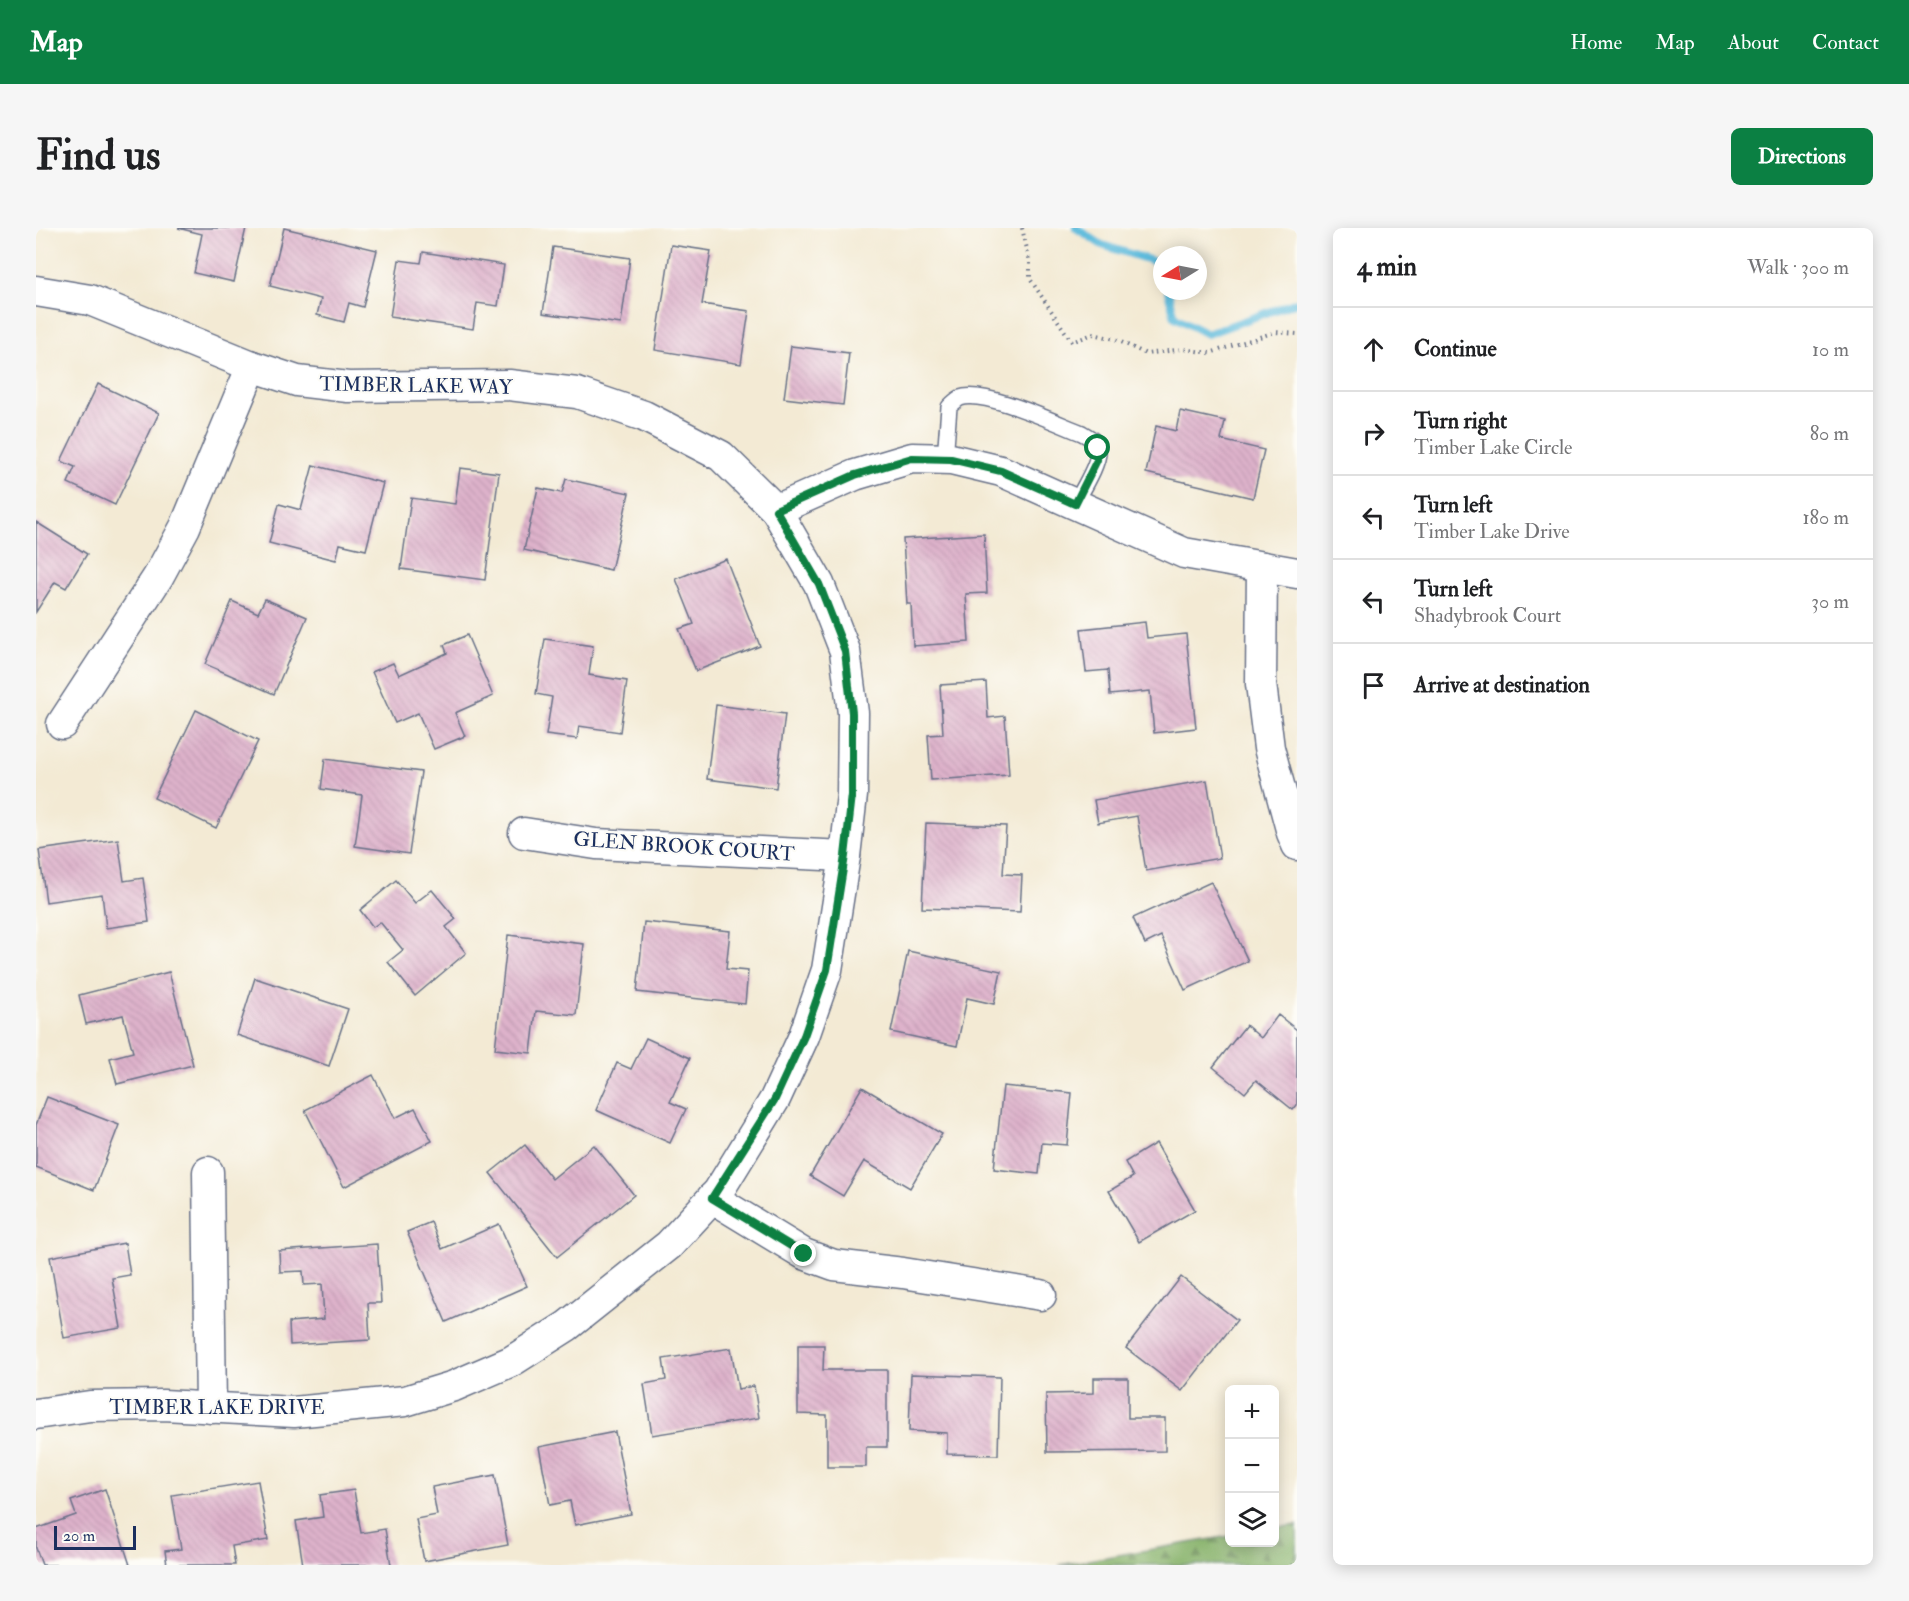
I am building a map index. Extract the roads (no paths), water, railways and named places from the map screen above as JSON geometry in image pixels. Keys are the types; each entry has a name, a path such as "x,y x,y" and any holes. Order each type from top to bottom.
{"street":[{"name":"TIMBER LAKE WAY","path":"36,291 90,300 252,366 297,381 348,387 509,385 577,393 644,416 721,456 776,510"},
{"path":"62,724 158,577 185,527 252,366"},
{"path":"776,510 855,475 912,458 945,459 1001,471 1184,553 1297,573"},
{"name":"TIMBER LAKE DRIVE","path":"36,1414 90,1406 163,1405 294,1412 405,1401 454,1386 512,1361 567,1326 669,1245 712,1198 775,1099 804,1036 827,970 852,795 852,713 845,651 819,584 776,510"},
{"path":"1262,567 1261,684 1269,748 1297,845"},
{"name":"GLEN BROOK COURT","path":"524,833 596,844 845,856"},
{"path":"208,1172 211,1408"},
{"path":"712,1198 804,1254 834,1265 903,1273 1041,1295"}],"lane":[{"path":"945,459 949,407 958,398 972,396 1014,407 1082,433 1091,438 1098,448 1097,460 1075,504"}],"waterway":[{"path":"1076,228 1102,245 1153,261"},
{"path":"1170,300 1175,317 1207,334 1297,302"}]}
